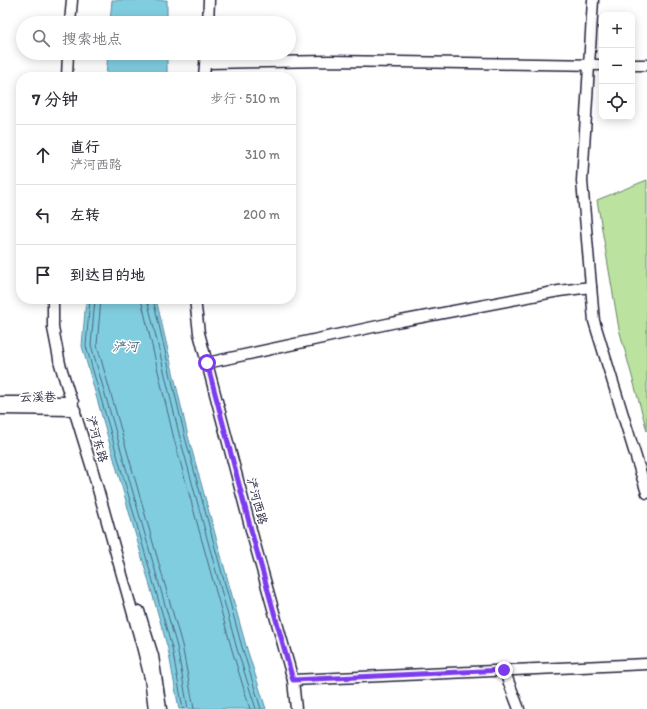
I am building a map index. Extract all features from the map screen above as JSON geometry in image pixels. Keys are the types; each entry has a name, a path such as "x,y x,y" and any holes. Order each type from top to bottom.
{"street":[{"path":"71,16 72,0"},
{"path":"208,16 209,0"},
{"path":"593,0 582,181 594,321 647,493"},
{"path":"67,72 68,60"},
{"path":"205,72 206,60"},
{"path":"289,60 599,65"},
{"path":"635,65 647,65"},
{"path":"207,363 401,321 559,291 591,287"},
{"path":"53,304 53,328 60,364 74,406"},
{"name":"浐河西路","path":"196,304 199,333 254,541 293,680 296,709"},
{"name":"云溪巷","path":"0,402 74,406"},
{"name":"云溪巷","path":"0,409 74,406"},
{"name":"浐河东路","path":"74,406 142,646 150,678 154,709"},
{"name":"浐河东路","path":"74,406 83,420 150,649 161,709"},
{"path":"293,680 647,664"},
{"path":"504,670 519,709"}],"green space":[{"path":"647,180 647,431 619,329 597,200"}],"water":[{"path":"112,0 167,0 167,16 111,16"},
{"path":"107,60 167,60 167,72 106,72"},
{"name":"浐河","path":"86,304 157,304 188,436 246,646 266,709 179,709 168,649 82,346"}],"route":[{"path":"207,363 254,541 293,680 504,670"}]}
